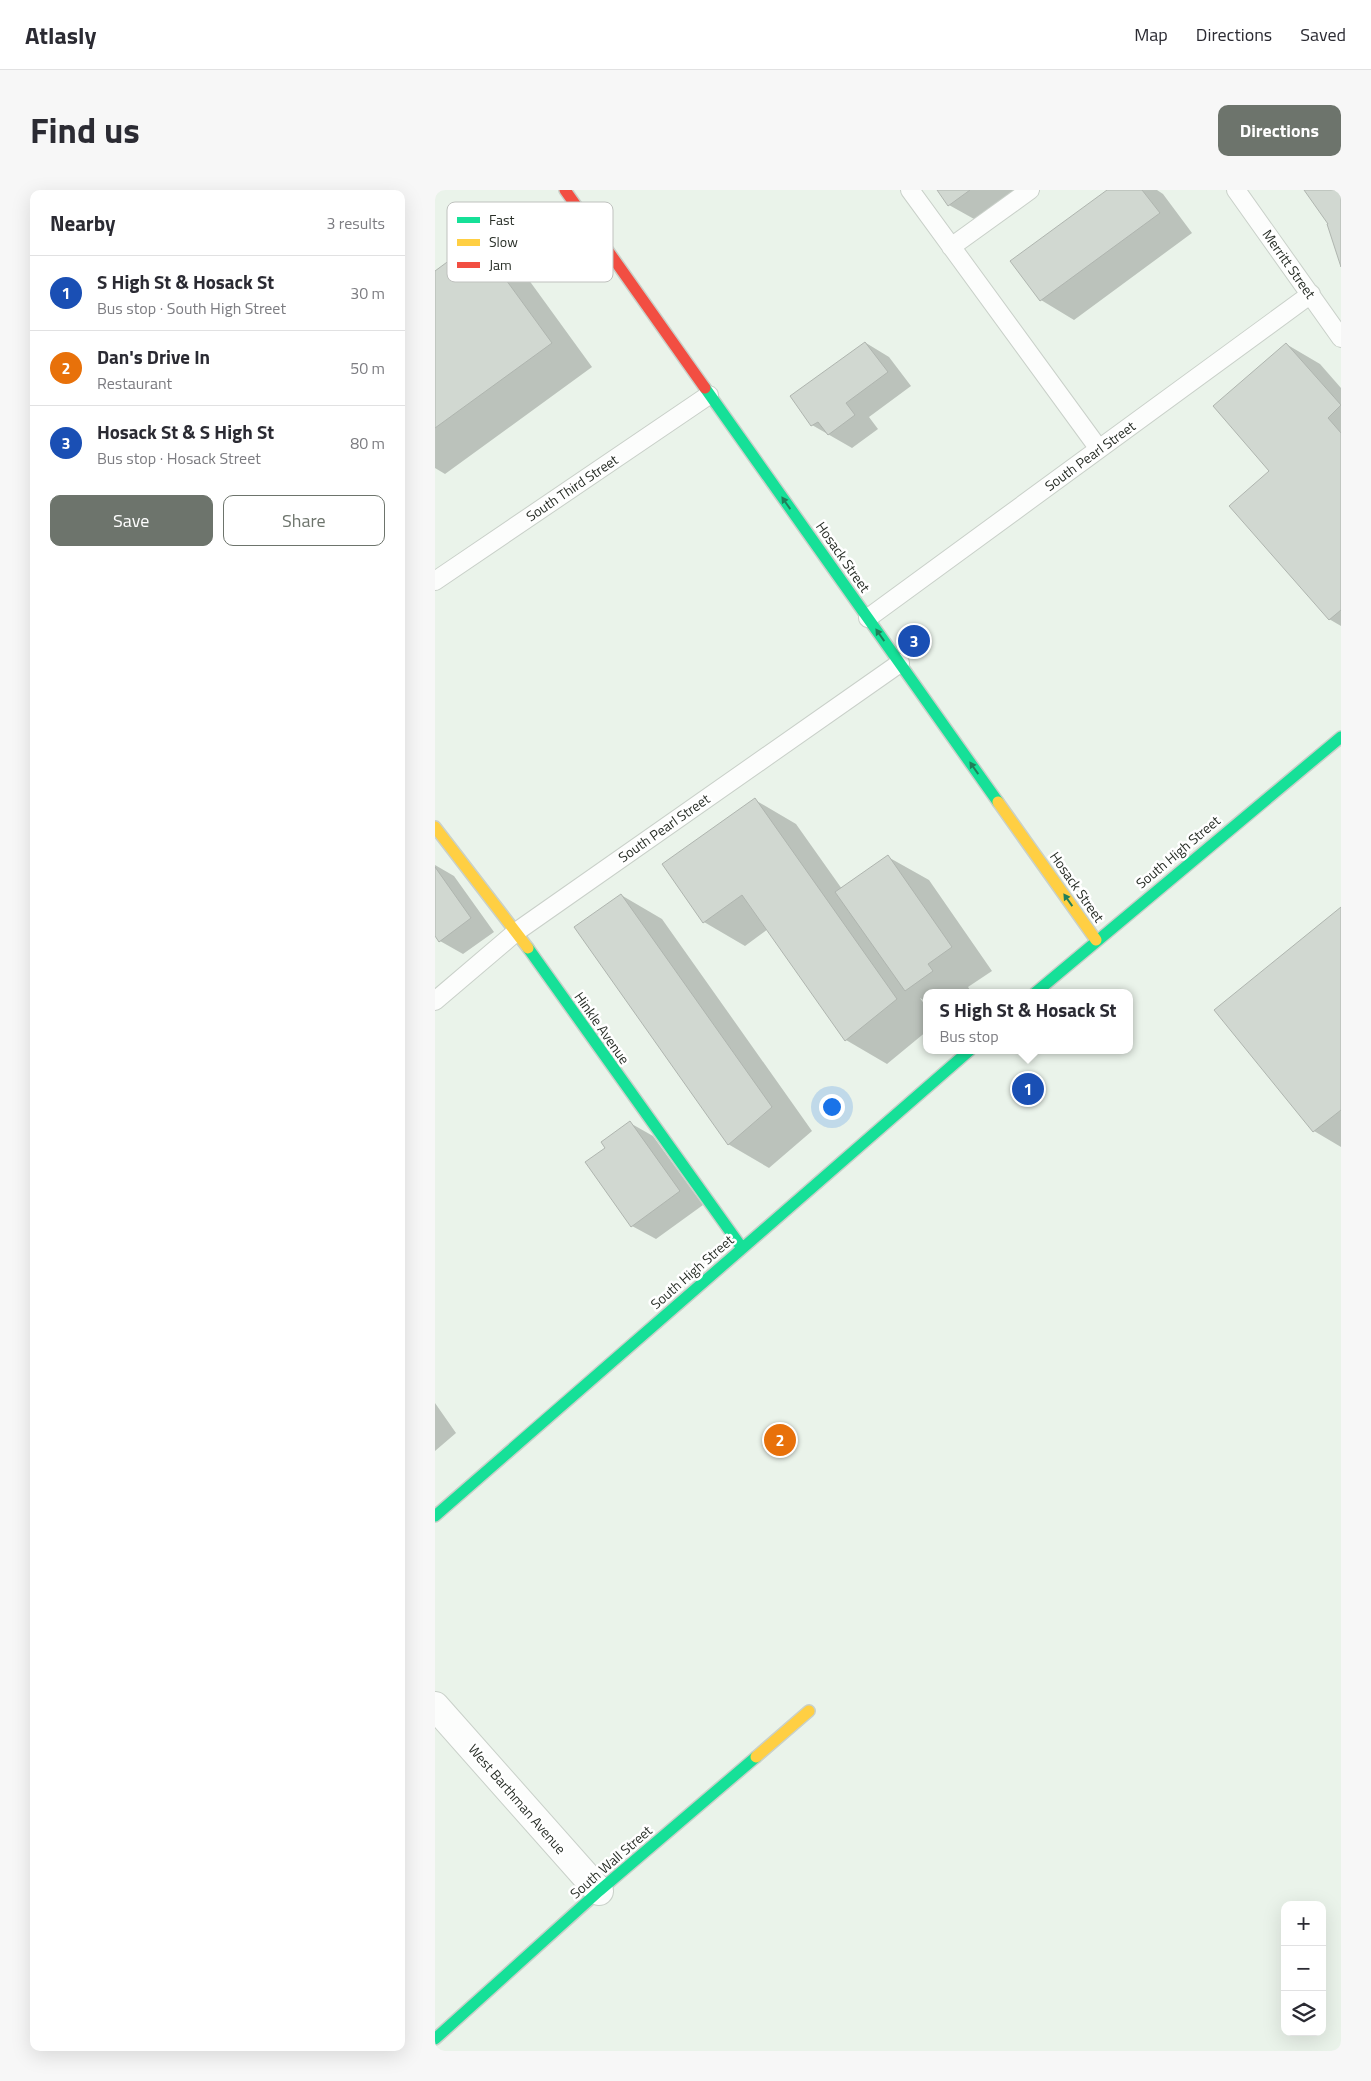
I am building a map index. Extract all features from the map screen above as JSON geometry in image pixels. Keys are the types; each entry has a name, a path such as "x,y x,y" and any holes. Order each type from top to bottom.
{"street":[{"name":"Hosack Street","path":"565,190 573,202"},
{"name":"Hosack Street","path":"613,258 1096,940"},
{"name":"South High Street","path":"1040,989 1341,736"},
{"name":"Hinkle Avenue","path":"435,827 515,932 742,1248"},
{"name":"South High Street","path":"435,1516 964,1054"},
{"name":"West Barthman Avenue","path":"435,1706 599,1891"},
{"name":"South Wall Street","path":"435,2039 599,1891 809,1711"}],"lane":[{"path":"910,190 1099,449"},
{"path":"951,247 1030,190"},
{"name":"Merritt Street","path":"1236,190 1341,338"},
{"name":"South Pearl Street","path":"868,618 1311,294"},
{"name":"South Third Street","path":"435,581 709,395"},
{"name":"South Pearl Street","path":"435,1001 515,932 900,663"}],"building":[{"path":"937,190 970,190 948,206"},
{"path":"1107,190 1142,190 1160,213 1040,301 1010,261"},
{"path":"1304,190 1341,190 1341,267 1328,224"},
{"path":"447,262 447,282 508,282 552,343 435,428 435,271"},
{"path":"865,342 888,372 846,403 855,415 828,435 818,422 811,426 790,396"},
{"path":"1286,343 1341,405 1328,418 1341,433 1341,610 1329,620 1229,506 1269,471 1213,406"},
{"path":"755,798 897,999 845,1041 742,895 703,923 662,864"},
{"path":"888,855 952,947 928,964 933,971 905,991 835,892"},
{"path":"435,867 471,918 439,942 435,936"},
{"path":"621,894 772,1107 728,1145 574,927"},
{"path":"1341,907 1341,1110 1313,1132 1214,1010"},
{"path":"630,1121 680,1191 631,1227 585,1162 605,1148 601,1142"}],"traffic: fast":[{"path":"705,388 998,802"},
{"path":"1040,989 1341,737"},
{"path":"528,948 742,1248"},
{"path":"435,1516 965,1054"},
{"path":"435,2039 599,1891 756,1757"}],"traffic: slow":[{"path":"998,802 1096,940"},
{"path":"435,827 528,948"},
{"path":"756,1757 809,1711"}],"traffic: jam":[{"path":"565,190 573,202"},
{"path":"613,258 705,388"}],"place":[{"name":"Hosack St & S High St","path":"914,641"},
{"name":"S High St & Hosack St","path":"1028,1089"},
{"name":"Dan's Drive In","path":"780,1440"}]}
